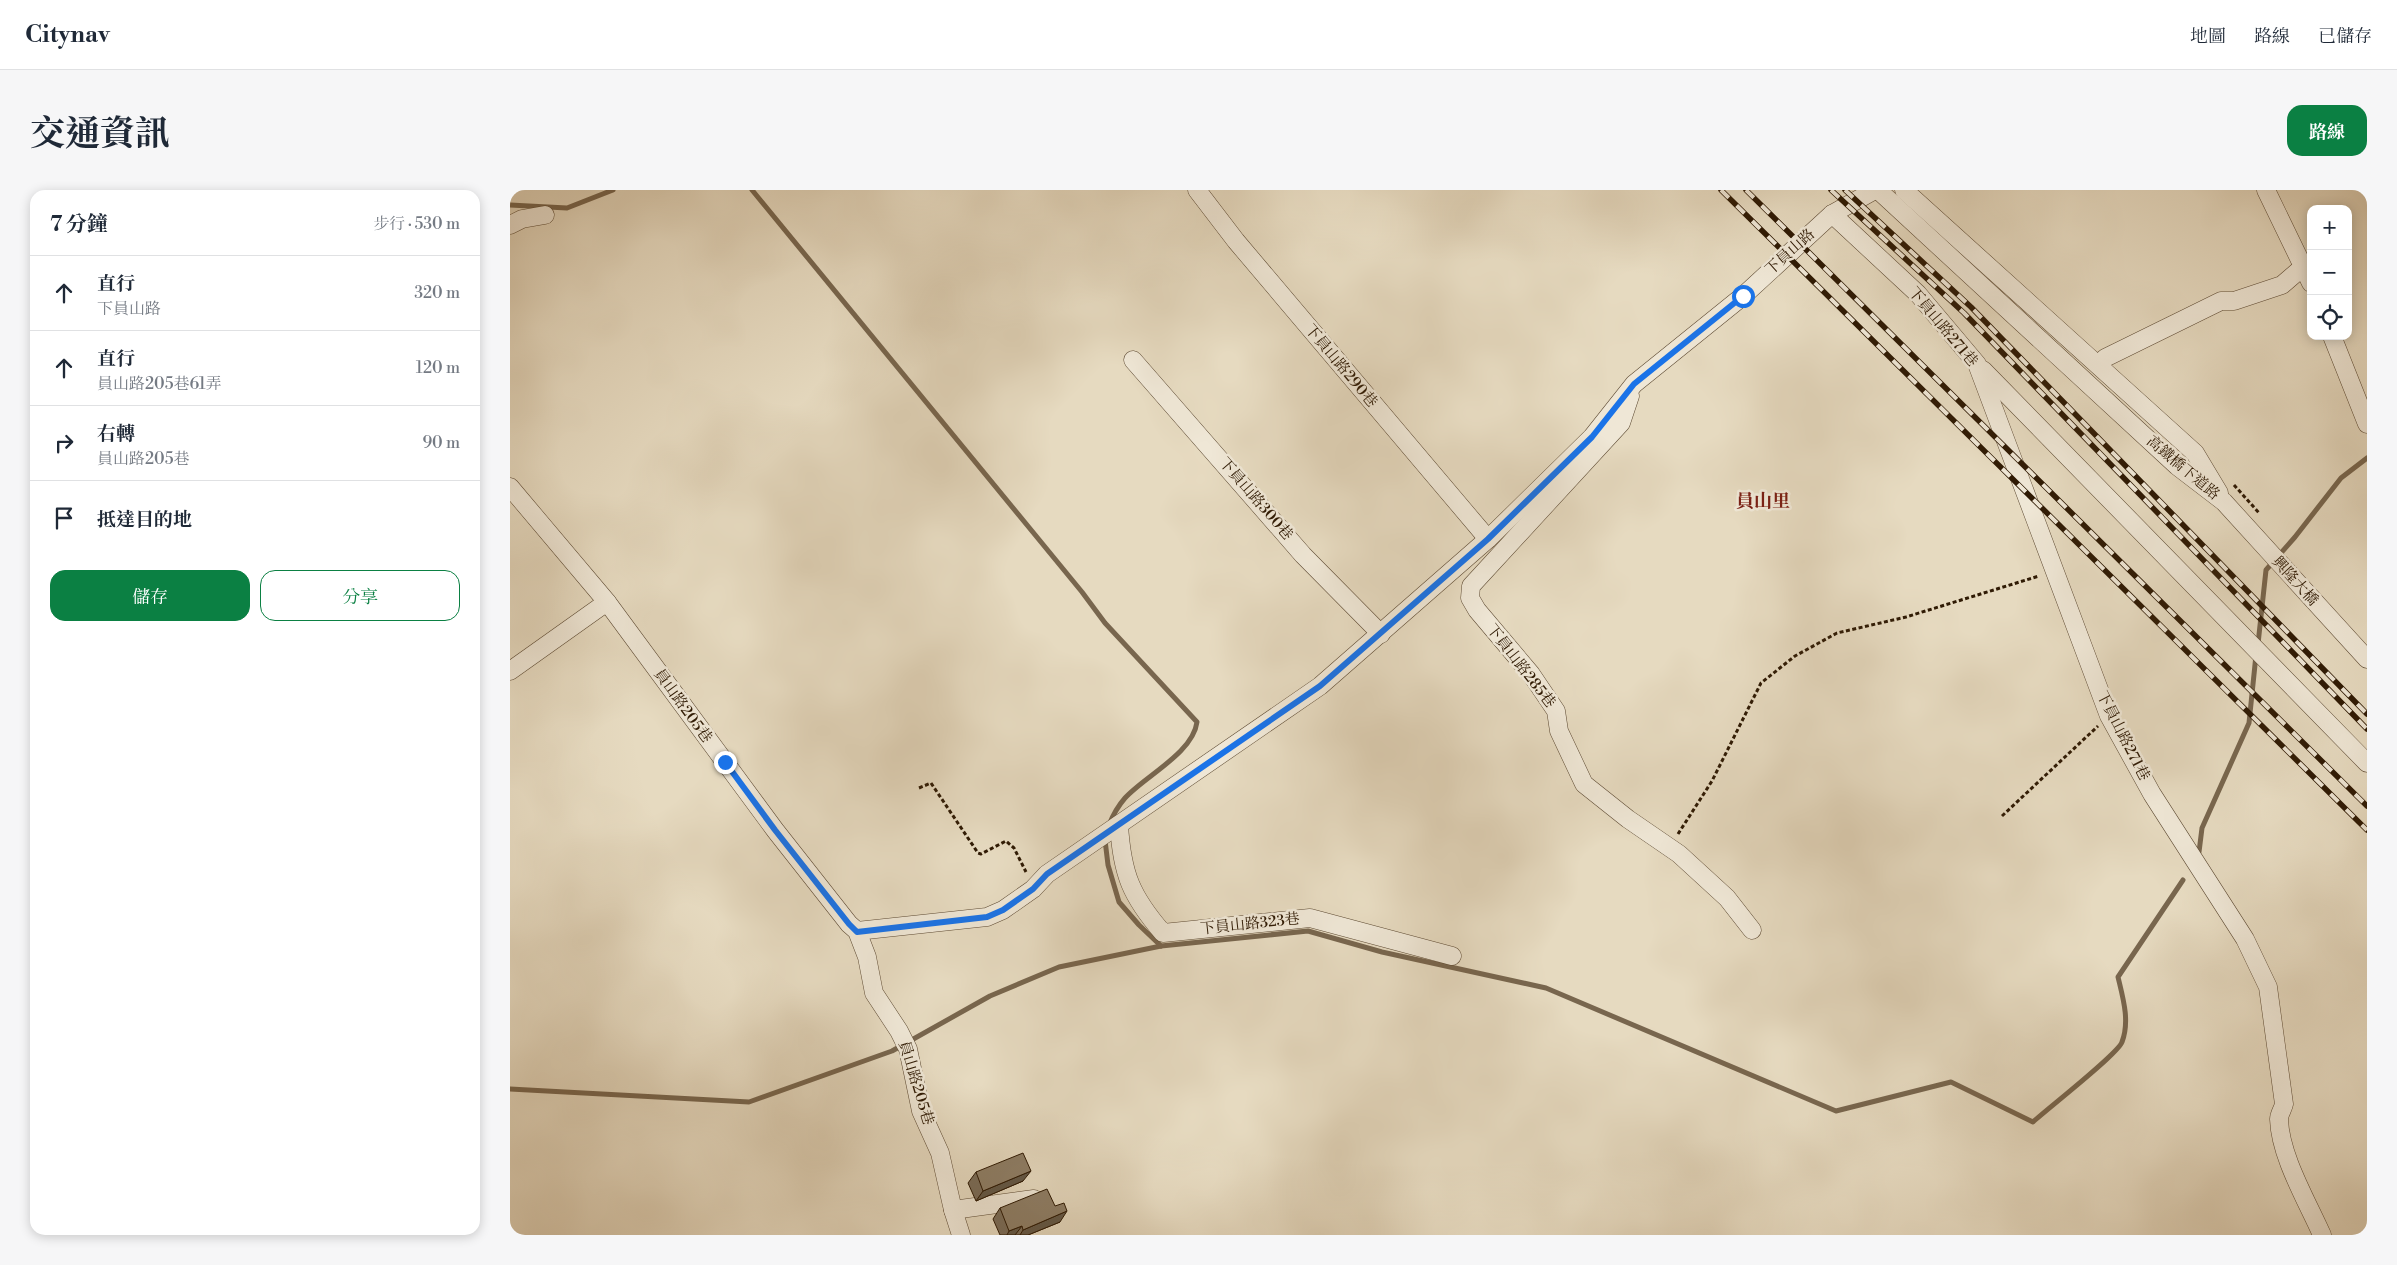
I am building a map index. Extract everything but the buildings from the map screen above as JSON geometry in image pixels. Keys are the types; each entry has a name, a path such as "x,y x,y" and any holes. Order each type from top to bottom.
{"street":[{"name":"下員山路290巷","path":"1197,190 1236,241 1488,539"},
{"name":"下員山路","path":"857,932 987,917 1003,910 1033,889 1047,874 1320,686 1488,539 1592,437 1634,384 1743,296 1832,214 1877,190"},
{"name":"高鐵橋下道路","path":"1877,190 2177,466 2224,502"},
{"name":"高鐵橋下道路","path":"1904,190 2195,453 2224,502"},
{"path":"2266,190 2307,273"},
{"name":"下員山路271巷","path":"1832,214 1918,294 1977,364 2109,716 2152,794 2245,939 2268,987 2284,1104 2279,1118 2290,1166 2322,1235"},
{"path":"510,225 522,219 545,215"},
{"path":"2105,358 2221,301 2234,301 2282,285 2304,266"},
{"path":"2334,340 2367,424"},
{"name":"下員山路300巷","path":"1134,360 1304,555 1381,634"},
{"path":"1977,364 2367,762"},
{"name":"下員山路285巷","path":"1634,384 1621,423 1472,586 1470,598 1476,610 1531,674 1556,711 1559,731 1584,784 1669,848 1727,898 1752,930"},
{"name":"員山路205巷","path":"510,487 607,602 775,830 857,932 867,957 874,994 899,1031 908,1049 921,1111 940,1153 953,1210 961,1235"},
{"name":"興隆大橋","path":"2224,502 2367,659"},
{"path":"510,671 607,602"},
{"name":"下員山路323巷","path":"1119,825 1121,854 1128,882 1146,914 1163,933 1310,918 1452,956"},
{"path":"953,1210 1034,1199"}],"path":[{"path":"1669,848 1712,781 1762,683 1795,656 1837,633 1906,617 2055,571"},
{"path":"2002,816 2109,716"},
{"path":"919,788 931,783 978,853 981,854 1006,841 1014,848 1033,889"}],"waterway":[{"path":"510,205 567,208 613,190"},
{"path":"752,190 1082,592 1105,623 1197,722 1194,733 1187,744 1178,754 1125,798 1109,825"},
{"path":"2258,644 2266,570 2295,537 2341,478 2367,458"},
{"path":"2199,852 2202,828 2249,723 2256,655"},
{"path":"1105,840 1108,865 1119,902 1161,946"},
{"path":"510,1089 749,1102 892,1051 990,996 1059,967 1161,946 1308,931 1382,952 1546,988 1836,1111 1951,1082 2033,1122 2096,1069 2122,1042 2126,1018 2118,977 2183,880"}],"railway":[{"path":"1721,190 2367,830"},
{"path":"1746,190 2367,806"},
{"path":"1831,190 1964,313 2367,729"},
{"path":"1845,190 1971,307 2367,714"}],"district":[{"name":"員山里","path":"1763,501"}],"route":[{"path":"725,762 775,830 857,932 974,920 1003,910 1033,889 1047,874 1320,686 1488,539 1592,437 1634,384 1743,296"}]}
